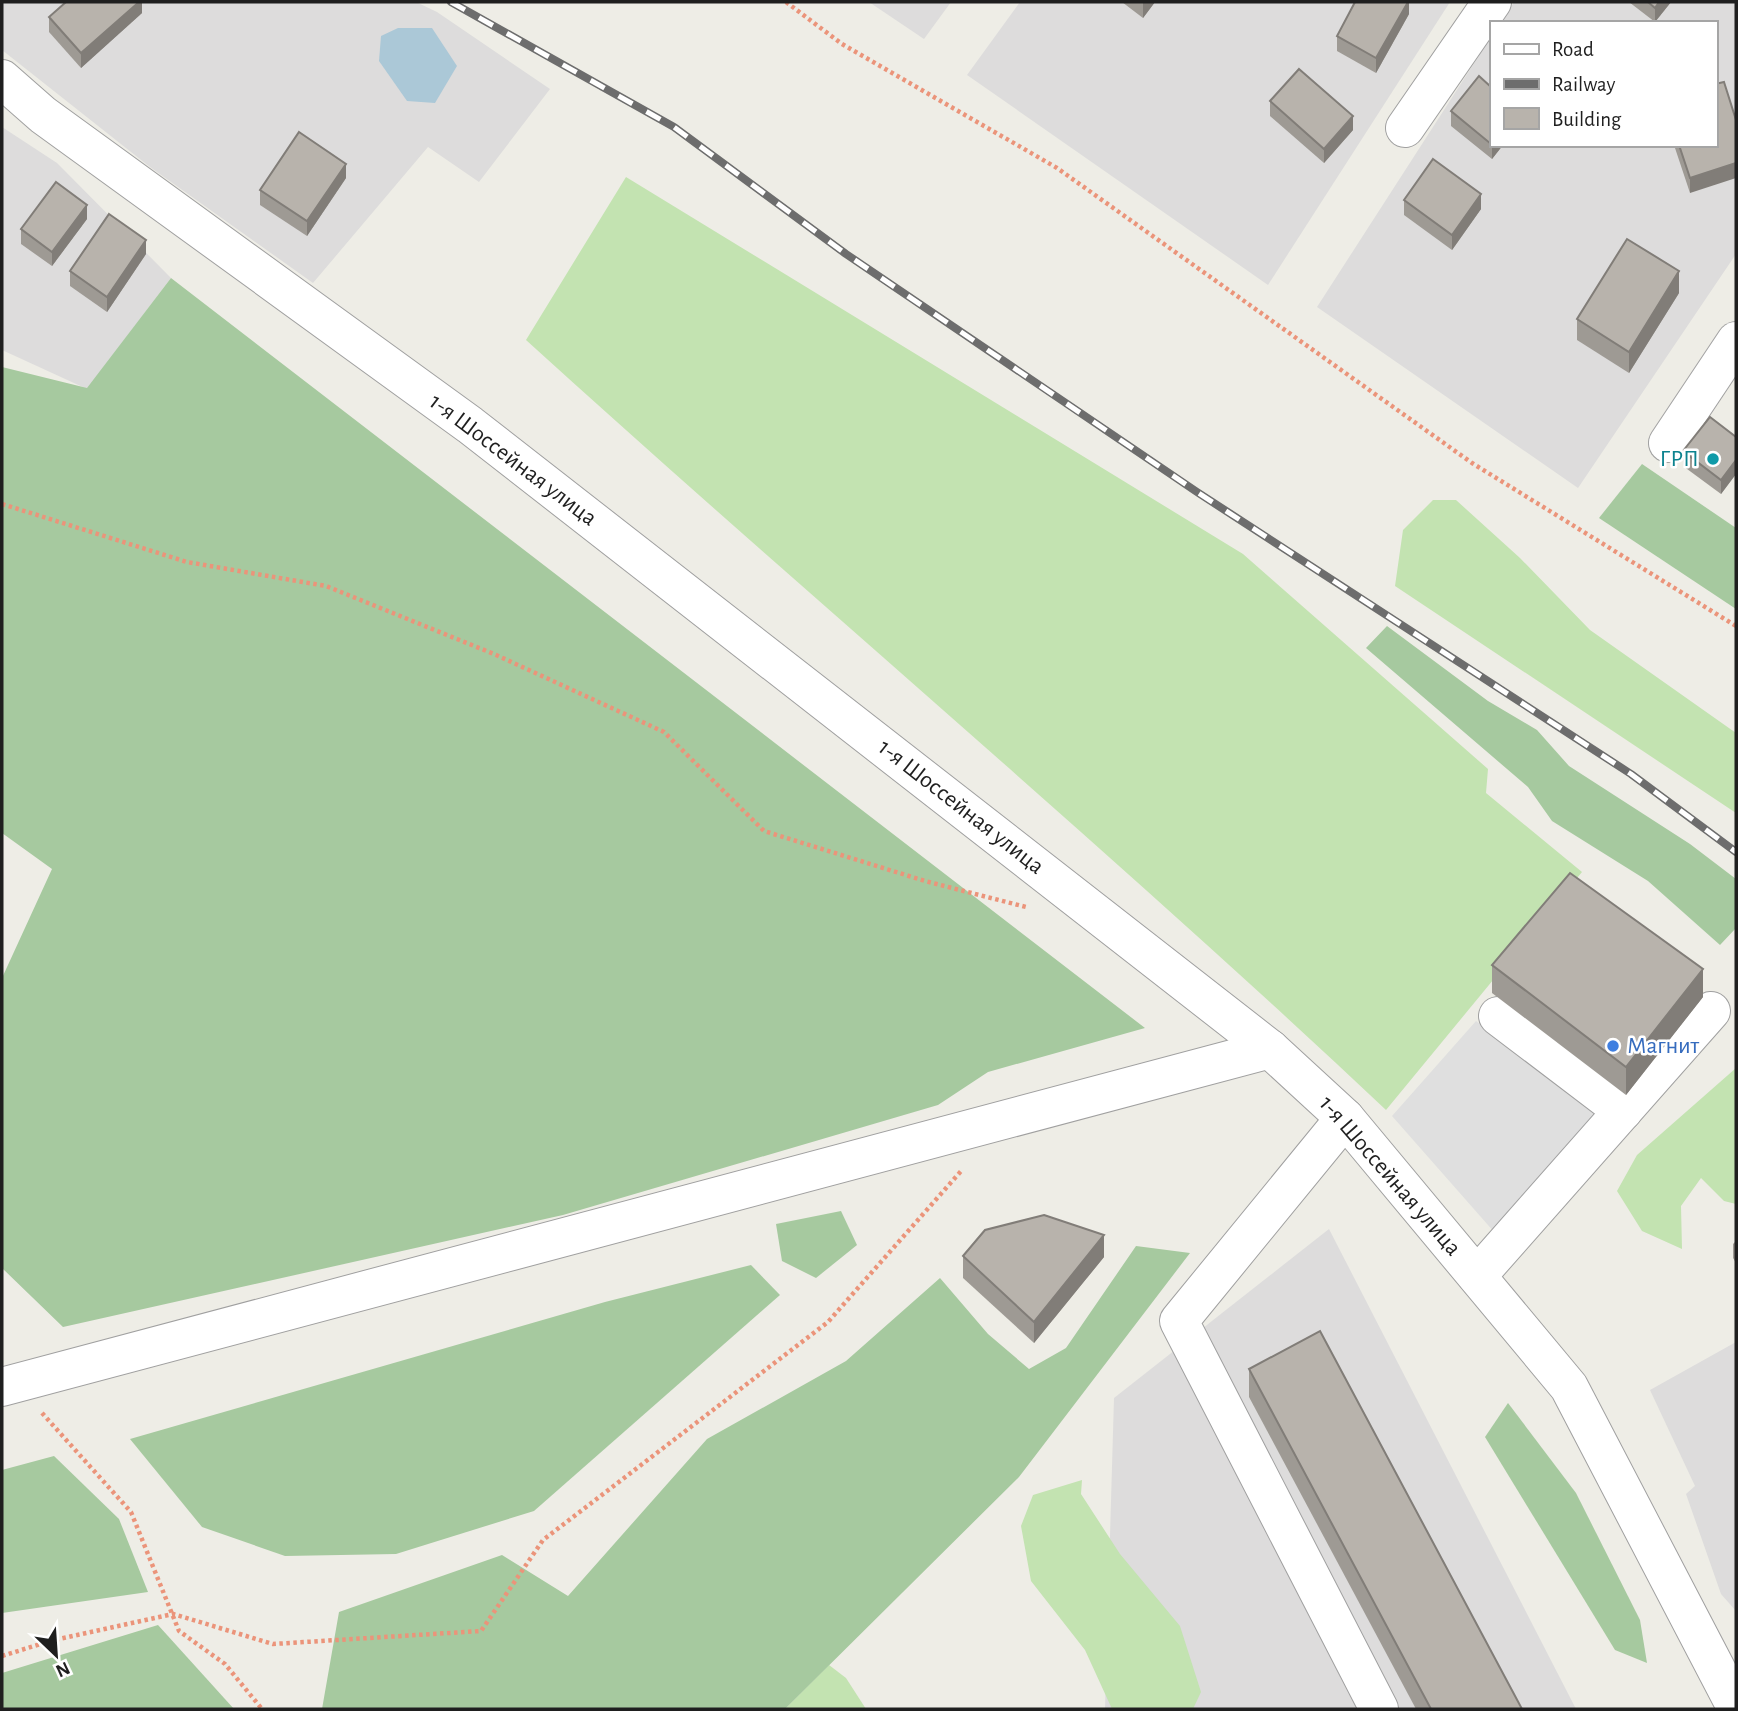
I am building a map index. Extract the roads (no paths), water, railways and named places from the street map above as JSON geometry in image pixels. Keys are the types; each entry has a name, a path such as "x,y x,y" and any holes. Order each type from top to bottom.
{"street":[{"path":"1405,128 1492,2"},
{"name":"1-я Шоссейная улица","path":"2,79 43,116 470,425 1270,1049 1345,1118 1569,1387 1736,1707"},
{"path":"1668,443 1736,341"},
{"path":"1477,1276 1712,1011"},
{"path":"1498,1016 1623,1111"},
{"path":"9,1385 1270,1049"},
{"path":"1345,1118 1179,1321 1379,1709"}],"water":[{"path":"398,28 432,28 457,66 435,103 407,101 379,61 381,36"}],"railway":[{"path":"451,2 674,127 846,254 1197,492 1631,774 1736,852"}],"place":[{"name":"ГРП","path":"1713,459"},
{"name":"Магнит","path":"1613,1046"}]}
